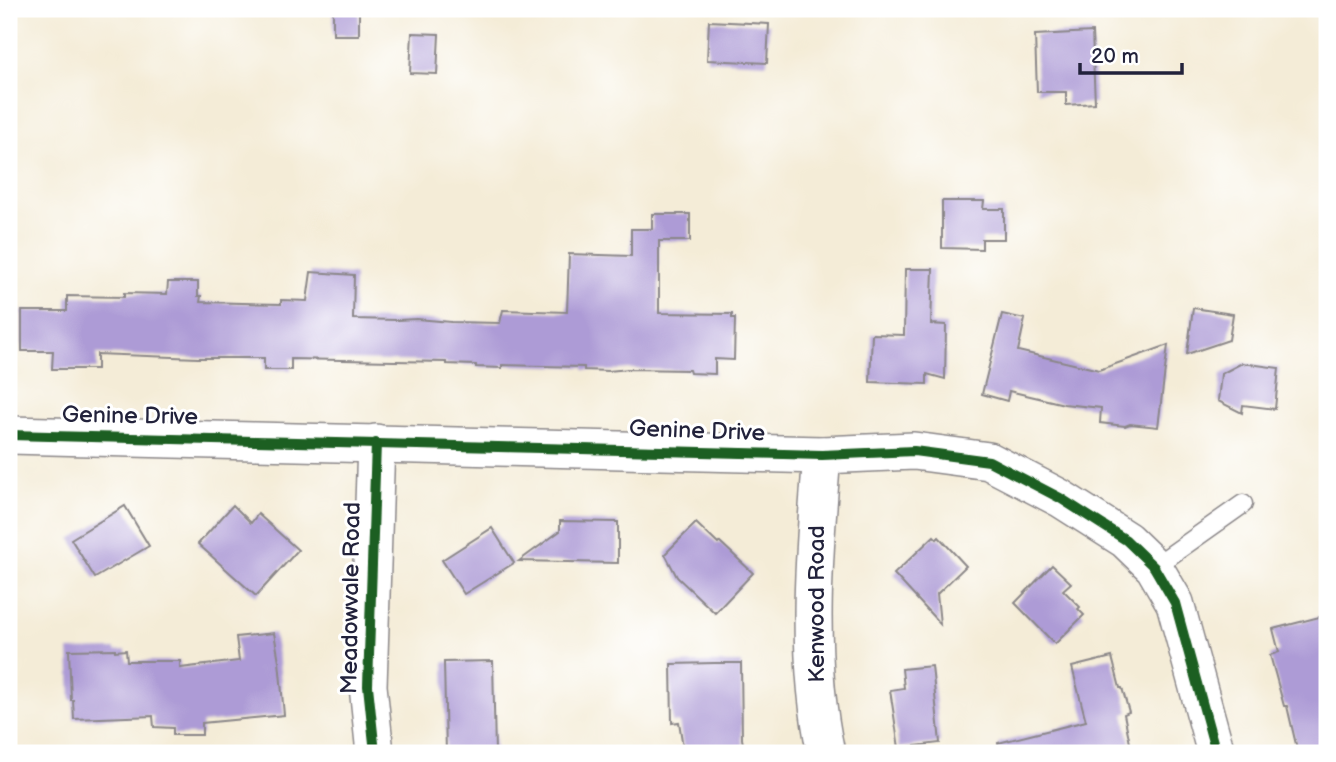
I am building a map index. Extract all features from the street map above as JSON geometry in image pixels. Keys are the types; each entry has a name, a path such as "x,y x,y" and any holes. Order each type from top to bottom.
{"street":[{"name":"Genine Drive","path":"9,435 822,455 914,452 989,461 1060,498 1126,540 1154,567 1175,603 1216,753"},
{"name":"Meadowvale Road","path":"374,753 368,686 376,443"},
{"name":"Kenwood Road","path":"822,455 813,597 815,675 826,753"}],"lane":[{"path":"1154,567 1243,504"}],"building":[{"path":"333,9 359,9 359,35 333,35"},
{"path":"709,21 769,24 767,63 707,60"},
{"path":"1092,32 1095,103 1066,105 1066,92 1037,92 1035,35"},
{"path":"412,33 439,34 437,74 410,73"},
{"path":"942,201 984,201 983,209 1004,209 1004,239 982,239 982,249 942,248"},
{"path":"652,214 690,214 690,241 659,241 659,313 732,314 732,318 735,318 734,360 715,359 715,374 690,373 689,370 608,371 584,370 584,367 502,365 502,368 446,362 291,359 291,370 264,370 264,358 97,354 97,369 52,369 53,351 22,351 22,311 67,311 67,296 124,297 124,293 167,294 168,282 198,282 200,302 281,304 281,300 307,301 311,272 354,275 353,319 500,323 503,310 567,312 569,254 631,256 631,229 652,229"},
{"path":"905,269 933,269 931,324 946,325 945,379 927,374 927,384 870,382 872,334 904,335"},
{"path":"1193,308 1233,314 1229,340 1187,354"},
{"path":"1002,314 1025,319 1018,351 1099,370 1168,345 1158,427 1100,423 1101,408 1064,404 1009,391 1007,401 982,394"},
{"path":"1242,363 1279,368 1275,409 1243,405 1242,413 1218,401 1221,374"},
{"path":"233,505 251,523 258,514 298,550 256,596 198,544"},
{"path":"125,506 149,546 95,578 71,539"},
{"path":"560,521 618,522 618,563 519,561 560,531"},
{"path":"696,523 753,573 715,613 677,577 665,554"},
{"path":"492,528 514,563 464,594 442,560"},
{"path":"934,536 937,539 939,537 966,566 937,594 940,624 894,574"},
{"path":"1052,565 1071,583 1063,590 1084,615 1055,644 1015,603"},
{"path":"1327,615 1327,753 1298,753 1287,706 1284,706 1270,655 1279,652 1273,629"},
{"path":"274,633 284,715 202,723 202,735 173,735 173,728 154,727 153,716 74,719 69,650 126,650 127,661 180,661 180,668 239,661 236,637"},
{"path":"1112,657 1129,712 1124,714 1132,753 999,753 998,743 1086,721 1072,667"},
{"path":"493,661 495,753 446,753 444,662"},
{"path":"741,663 742,739 745,753 684,753 679,722 672,723 671,664"},
{"path":"932,666 940,743 899,748 890,690 904,688 902,669"}],"cycle path":[{"path":"9,435 822,455 914,451 989,461 1060,498 1126,540 1154,567 1175,603 1216,753"},
{"path":"375,753 368,686 376,443"}]}
